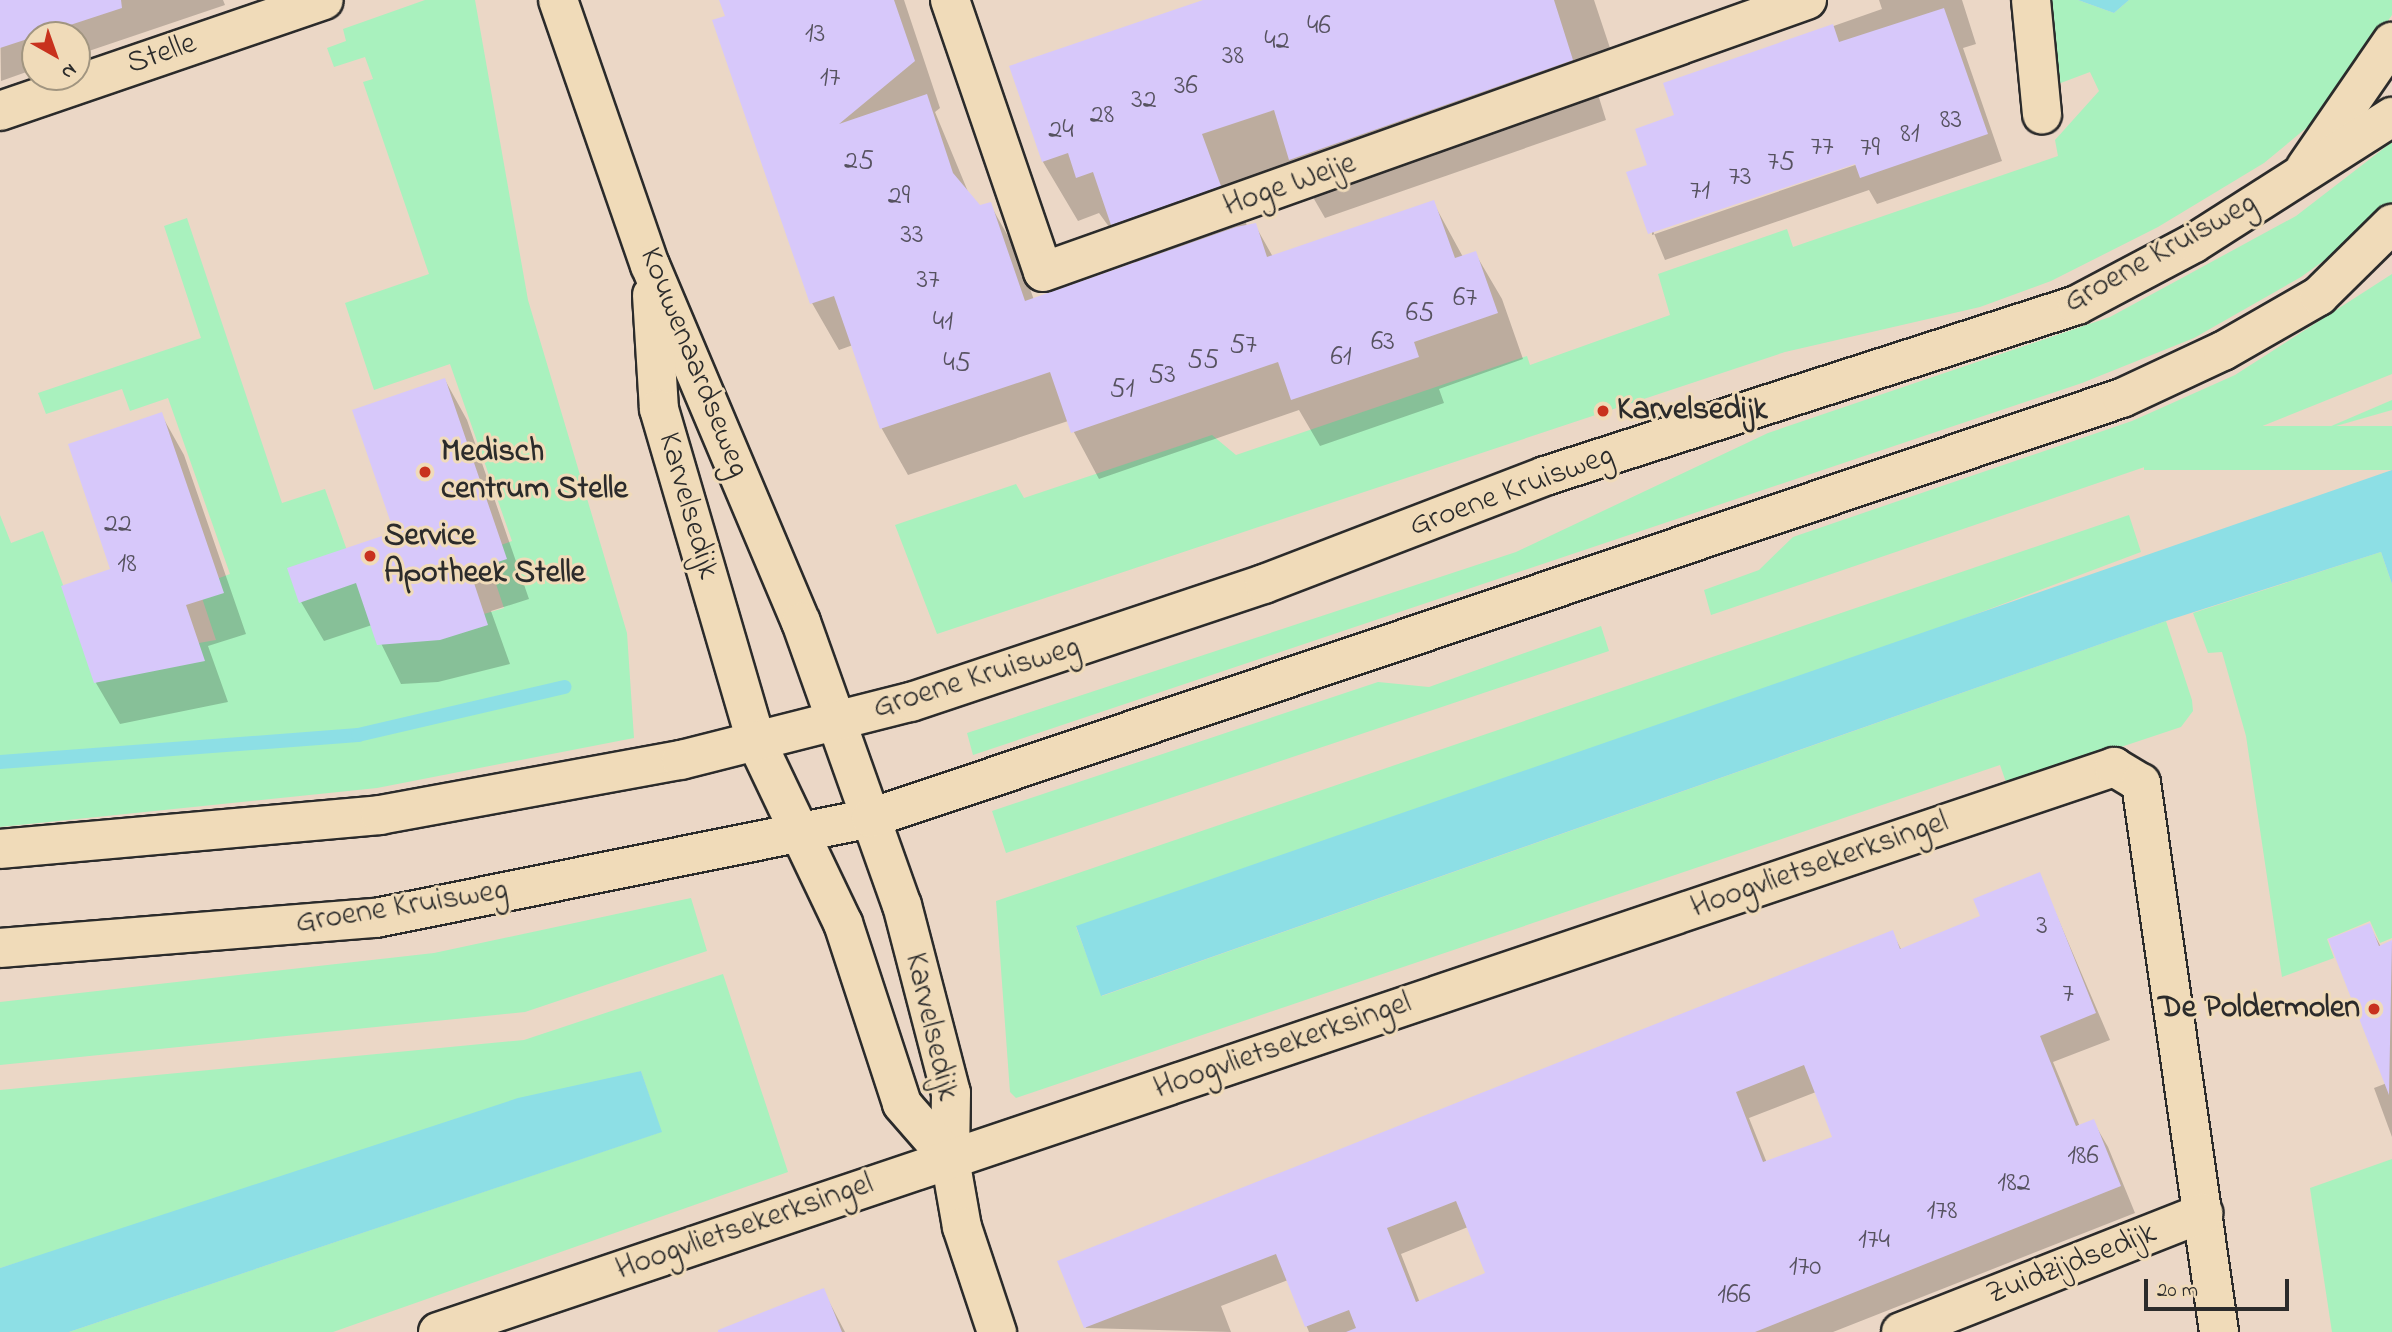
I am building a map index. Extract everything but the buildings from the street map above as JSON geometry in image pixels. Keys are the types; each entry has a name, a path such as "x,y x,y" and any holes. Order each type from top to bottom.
{"street":[{"name":"Stelle","path":"0,111 324,0"},
{"name":"Kouwenaardseweg","path":"558,0 650,265 839,721"},
{"name":"Hoge Weije","path":"950,0 1042,272 1807,0"},
{"path":"2031,0 2042,114"},
{"path":"2304,172 2392,42"},
{"name":"Groene Kruisweg","path":"0,849 380,815 756,741 985,680 1264,584 1545,476 2077,305 2194,243 2392,117"},
{"name":"Groene Kruisweg","path":"0,948 376,918 799,836 871,818 2122,398 2223,351 2319,296 2392,224"},
{"path":"2319,296 2392,260"},
{"name":"Karvelsedijk","path":"650,265 659,410 756,741"},
{"name":"Groene Kruisweg","path":"839,721 871,818"},
{"path":"756,741 799,836"},
{"name":"Hoogvlietsekerksingel","path":"438,1332 2114,767 2128,771 2141,783 2203,1213"},
{"name":"Karvelsedijk","path":"871,818 902,905 951,1093 950,1159 962,1227 997,1332"},
{"name":"Karvelsedijk","path":"799,836 843,923 902,1104 950,1159"},
{"path":"2203,1213 2219,1332"},
{"name":"Zuidzijdsedijk","path":"1901,1332 2203,1213"}],"green space":[{"path":"425,0 475,0 528,300 627,633 634,738 377,788 0,827 0,515 11,543 43,531 95,671 147,652 216,640 198,586 230,574 168,398 130,411 122,389 46,414 38,393 201,338 164,226 187,218 282,503 325,489 377,634 437,628 504,608 485,551 512,541 450,364 374,390 345,303 429,274 363,82 373,79 365,57 334,67 327,48 346,41 343,29"},
{"path":"2042,0 2078,0 2114,13 2129,0 2392,0 2392,15 2322,115 2264,163 2158,227 2051,281 1980,307 1785,352 937,634 895,525 1016,484 1024,498 1212,435 1236,455 1527,356 1530,365 1670,315 1658,274 1787,229 1793,247 2058,156 2055,140 2099,91 2090,72 2050,87"},
{"path":"2392,142 2392,212 2301,277 2194,338 2082,383 973,755 967,733 1516,552 1768,433 2110,317 2296,216"},
{"path":"2392,274 2392,374 2250,431 1711,615 1704,590 1759,570 1793,537 2132,421 2235,375"},
{"path":"2392,400 2392,410 2322,430"},
{"path":"2144,426 2392,426 2392,470 2144,470"},
{"path":"2129,515 2141,552 1939,628 1076,927 1102,996 2166,621 2192,700 2193,711 2181,727 2007,785 2000,765 1016,1098 1010,1092 996,901"},
{"path":"2381,552 2392,584 2392,938 2380,943 2370,921 2327,939 2334,958 2282,977 2246,736 2222,652 2208,653 2193,613"},
{"path":"1601,626 1609,651 1006,853 992,811 1378,682 1429,687"},
{"path":"691,898 707,951 525,1012 0,1065 0,1002 434,953"},
{"path":"723,974 788,1172 333,1332 69,1332 661,1132 641,1071 0,1268 0,1090 524,1040"},
{"path":"2392,1159 2392,1332 2332,1332 2310,1188"}],"water":[{"path":"2078,0 2129,0 2114,13"},
{"path":"2392,470 2392,584 2381,552 2166,621 1101,996 1076,926"},
{"path":"641,1071 662,1132 69,1332 0,1332 0,1268 518,1098"}],"waterway":[{"path":"0,762 358,735 564,687"}],"place":[{"name":"Karvelsedijk","path":"1603,411"},
{"name":"Medisch centrum Stelle","path":"425,472"},
{"name":"Service Apotheek Stelle","path":"370,556"},
{"name":"De Poldermolen","path":"2374,1009"}]}
